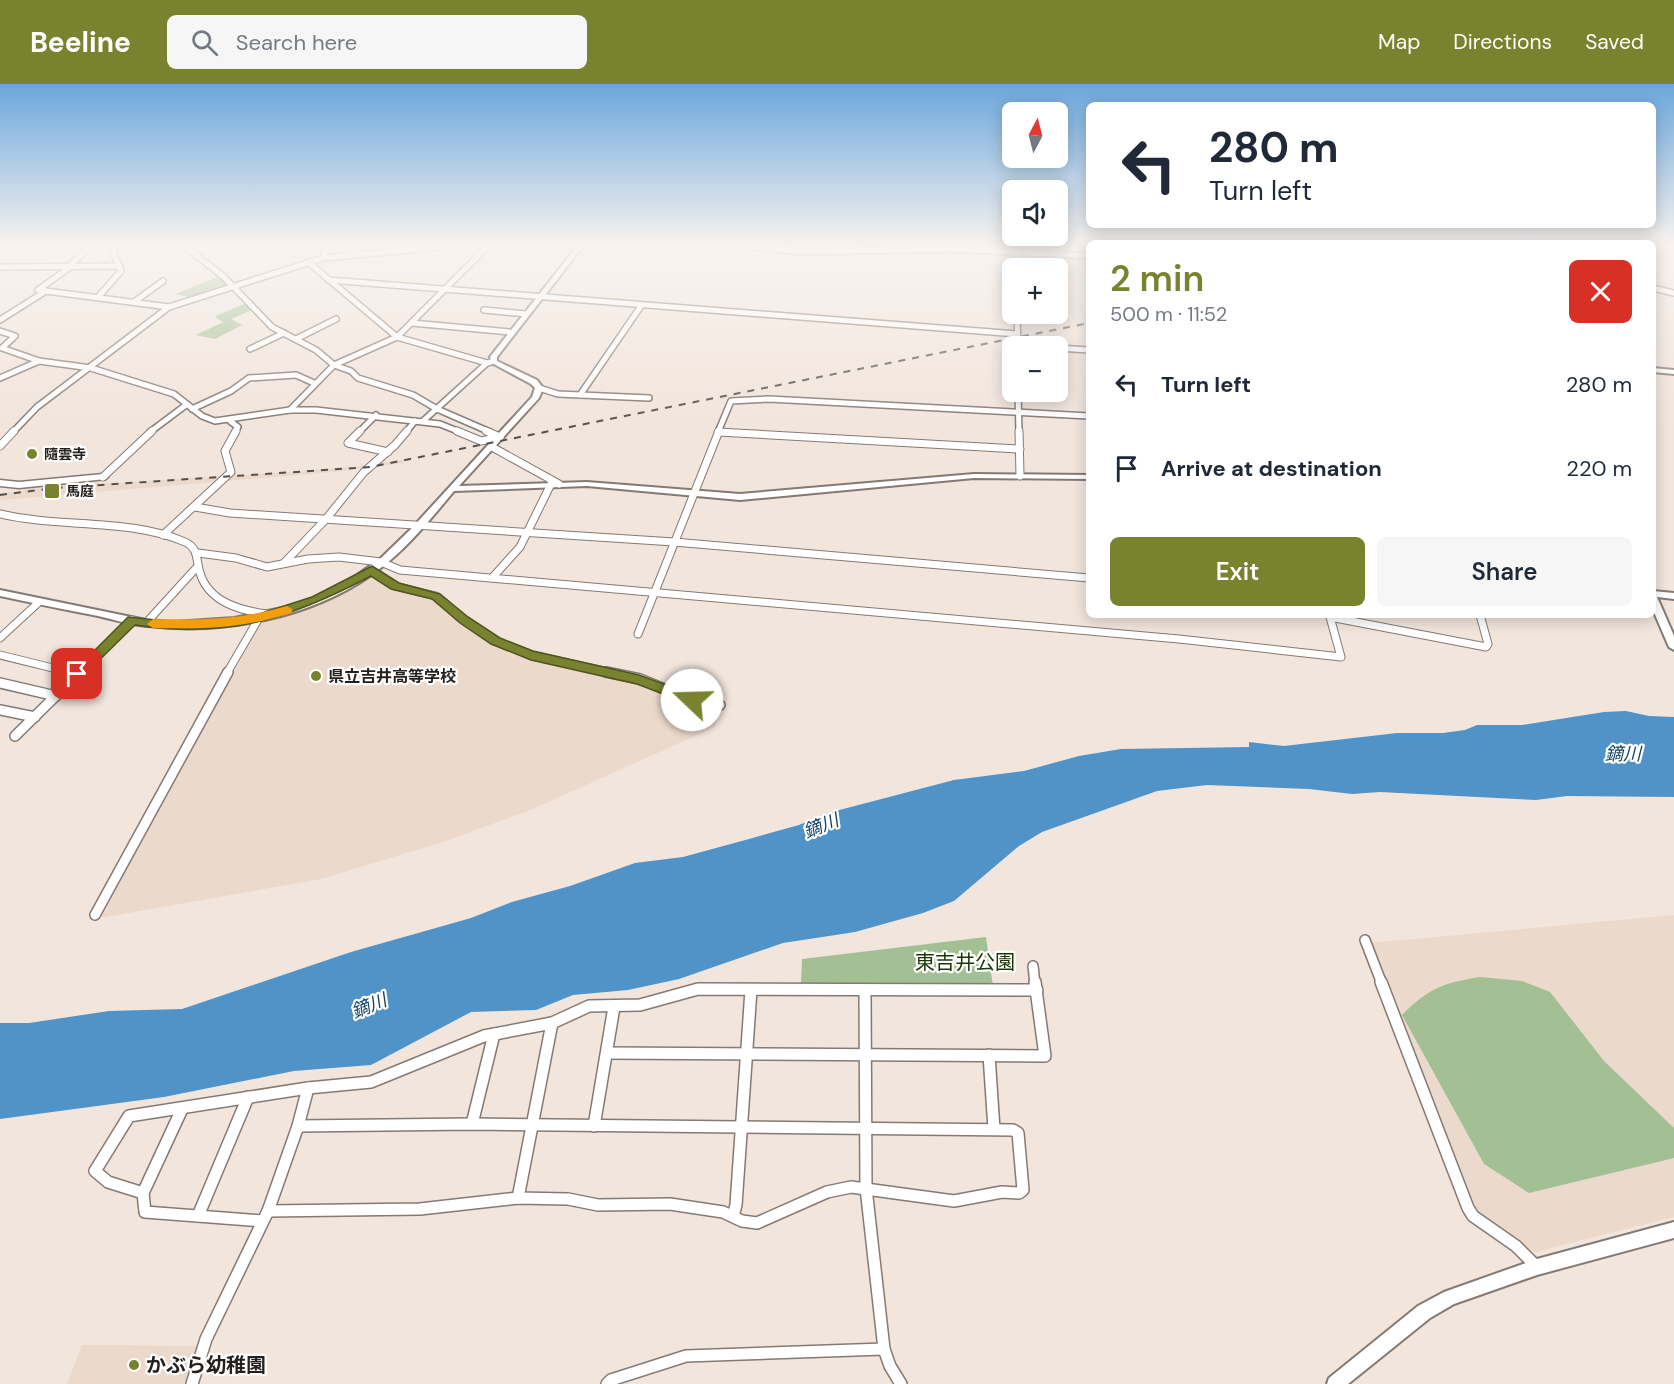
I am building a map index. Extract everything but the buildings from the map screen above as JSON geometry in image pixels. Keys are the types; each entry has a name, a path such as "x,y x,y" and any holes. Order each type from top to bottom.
{"main road":[{"path":"0,483 19,485 103,477"}],"street":[{"path":"0,320 23,306"},
{"path":"160,306 169,307"},
{"path":"0,446 32,411 173,306"},
{"path":"252,306 272,327 321,353 334,365 351,371 358,378 413,395 437,409 500,437"},
{"path":"360,306 397,337 490,362 534,382 539,388 558,394 649,398"},
{"path":"290,410 334,365 397,337 429,306"},
{"path":"423,421 490,362 510,332 533,306"},
{"path":"637,306 1017,334 1017,324"},
{"path":"580,395 641,306"},
{"path":"484,310 526,314"},
{"path":"296,339 336,320"},
{"path":"412,323 510,332"},
{"path":"0,331 15,336 1,347"},
{"path":"250,349 284,333"},
{"path":"1,347 39,361 91,368 174,394 209,420 230,421 290,410 376,415 440,424 481,441 500,437"},
{"path":"1068,349 1086,350"},
{"path":"2,376 39,361"},
{"path":"1656,370 1674,372"},
{"path":"103,477 139,441 189,407 231,391 249,378 296,375 314,383"},
{"path":"0,593 146,623 166,625 215,625 260,618 316,600 372,570 421,524 535,398 539,388"},
{"path":"638,634 731,401 769,399 1086,416"},
{"path":"1018,402 1020,476"},
{"path":"376,415 348,443 388,452"},
{"path":"163,534 231,472 225,451 238,428 230,421"},
{"path":"283,564 326,519 364,472 388,452 415,421"},
{"path":"718,432 1020,449"},
{"path":"492,447 555,484"},
{"path":"452,489 555,484 753,497 946,478 1086,477"},
{"path":"492,578 509,562 555,484"},
{"path":"195,507 230,513 421,524 674,543 1086,578"},
{"path":"0,514 32,523 138,528 189,544 198,553 236,558 267,567 308,559 339,558 381,562 400,570 1179,639 1341,657 1330,618"},
{"path":"198,553 198,566 204,582 219,599 244,611 272,615"},
{"path":"146,623 198,566"},
{"path":"372,570 395,586 436,596 464,620 495,641 531,655 639,679 692,700 720,705"},
{"path":"1656,596 1674,596"},
{"path":"0,638 39,602"},
{"path":"1656,603 1674,647"},
{"path":"95,915 196,728 260,618"},
{"path":"1335,618 1486,647 1488,644 1481,618"},
{"path":"15,736 132,620"},
{"path":"0,655 77,674"},
{"path":"0,683 56,696"},
{"path":"0,710 34,717"},
{"path":"1365,940 1468,1208 1473,1216 1516,1246 1538,1267"},
{"path":"607,1053 1045,1056 1033,966"},
{"path":"143,1193 108,1182 95,1171 129,1116 308,1088 371,1082 484,1036 552,1023 589,1006 640,1005 698,989 1037,990"},
{"path":"733,1216 751,990"},
{"path":"865,990 866,1188 884,1349 890,1366 901,1384"},
{"path":"594,1126 614,1007"},
{"path":"518,1198 552,1023"},
{"path":"472,1124 494,1034"},
{"path":"989,1055 994,1129"},
{"path":"192,1384 206,1339 265,1216 298,1126 308,1088"},
{"path":"198,1216 248,1097"},
{"path":"182,1109 143,1193 145,1212 198,1216 265,1216 420,1209 518,1198 568,1199 598,1205 670,1204 723,1212 750,1224 758,1223 826,1191 851,1187 954,1201 1002,1192 1019,1193 1023,1190 1018,1133 1013,1130 472,1124 298,1126"},
{"path":"1335,1384 1424,1312 1478,1286 1674,1230"},
{"path":"607,1384 611,1380 686,1356 884,1349"}],"shaded area":[{"path":"404,459 404,463 333,472 0,500 0,493 23,491 26,485 100,480 98,484 292,472 372,465"},
{"path":"372,576 397,590 435,601 493,643 639,681 714,706 717,721 715,727 528,811 443,842 321,879 100,918 260,624 339,596"},
{"path":"1674,915 1674,1217 1535,1252 1476,1210 1370,943"},
{"name":"かぶら幼稚園","path":"82,1345 200,1346 188,1384 67,1384"}],"green space":[{"path":"240,306 246,306 252,310 231,319 242,325 215,339 196,335 223,322 216,316"},
{"name":"東吉井公園","path":"986,937 993,986 801,983 802,959"},
{"path":"1480,977 1522,981 1550,992 1604,1061 1674,1128 1674,1158 1529,1193 1484,1164 1402,1015 1437,988"}],"water":[{"name":"鏑川","path":"1626,711 1649,716 1674,717 1674,797 1567,796 1536,800 1380,792 1352,794 1309,789 1207,785 1157,791 1042,832 1019,846 954,901 923,913 855,932 783,943 679,979 628,990 573,995 536,1010 471,1012 371,1065 294,1071 164,1097 0,1119 0,1023 29,1023 109,1011 182,1009 351,952 471,918 512,902 570,886 635,863 683,857 799,825 828,813 954,780 1024,771 1079,756 1121,749 1249,747 1249,742 1284,746 1397,733 1443,733 1465,730 1477,725 1522,725 1604,712"}],"railway":[{"path":"0,495 55,488 370,467 1086,324"}],"slow traffic":[{"path":"153,624 215,625 260,618 287,610"}],"place":[{"name":"隨雲寺","path":"32,454"},
{"name":"馬庭","path":"52,491"},
{"name":"県立吉井高等学校","path":"316,676"},
{"name":"かぶら幼稚園","path":"134,1365"}],"route":[{"path":"77,674 132,620 166,625 215,625 260,618 316,600 372,570 395,586 436,596 464,620 495,641 531,655 639,679 692,700"}]}
